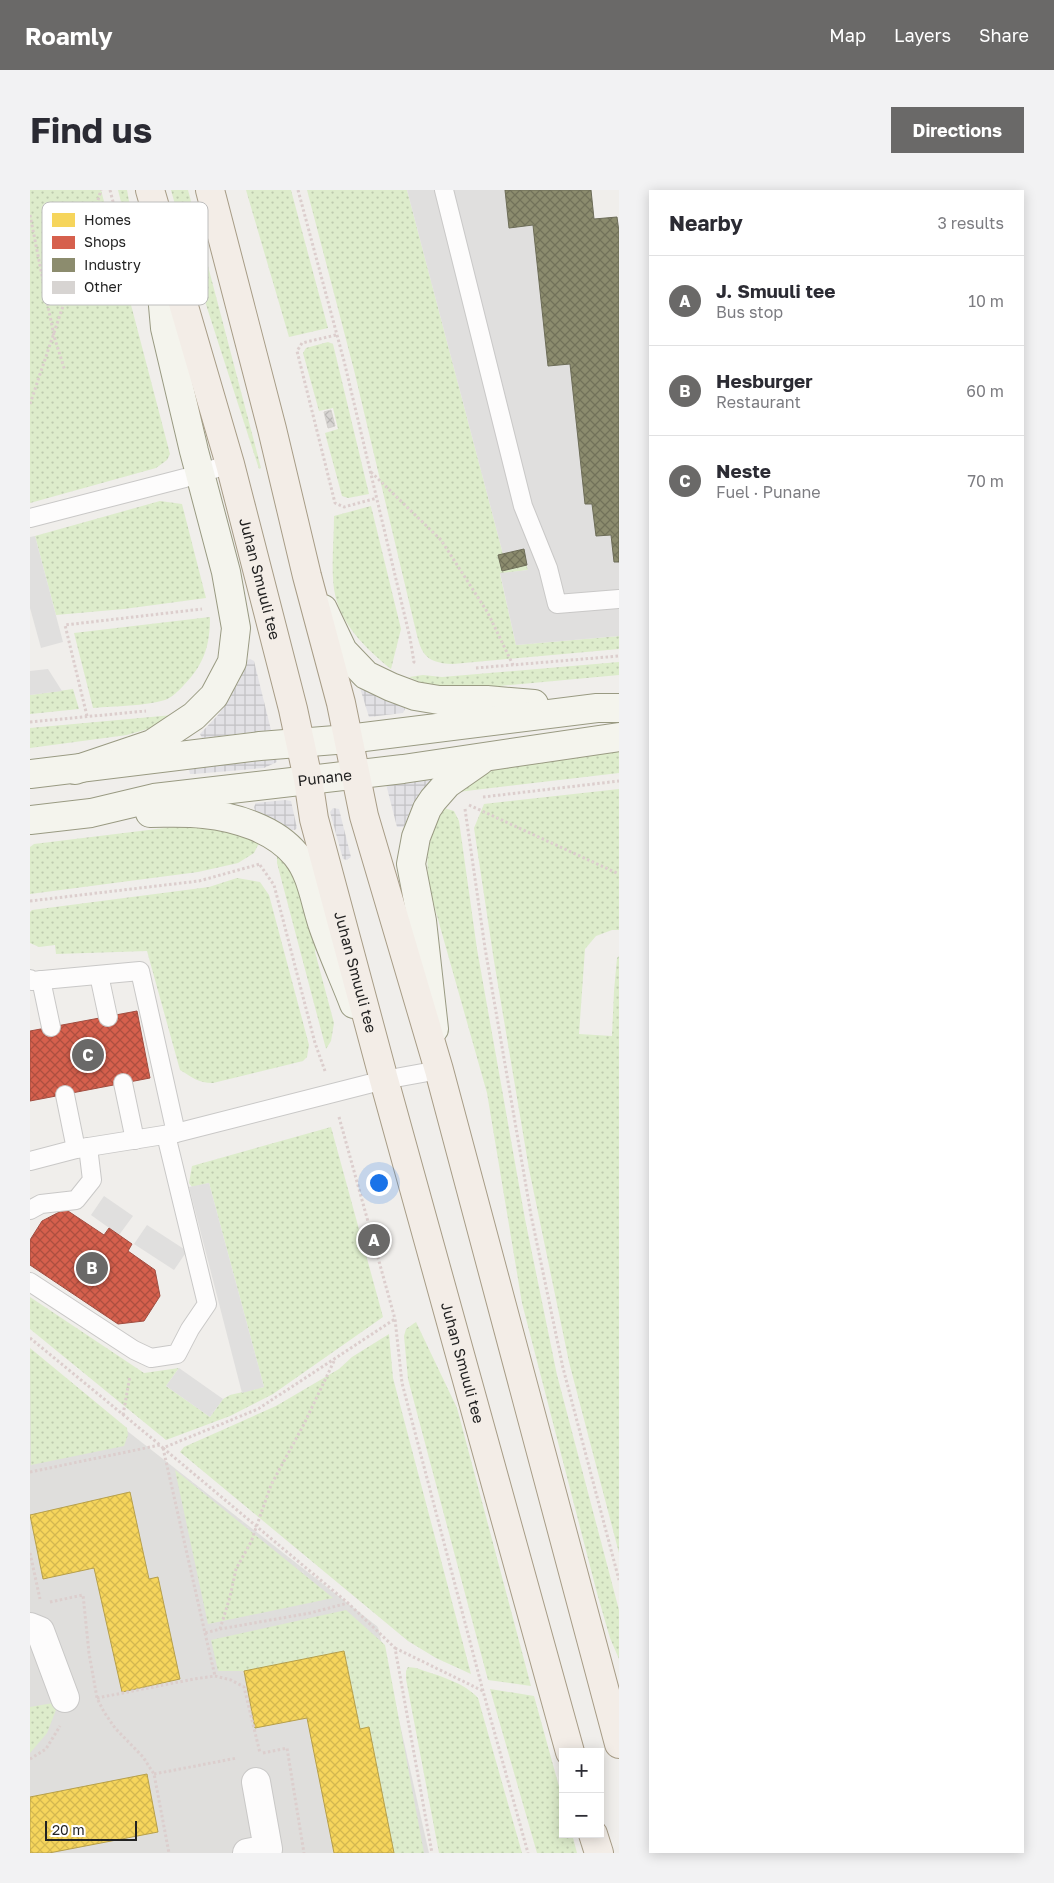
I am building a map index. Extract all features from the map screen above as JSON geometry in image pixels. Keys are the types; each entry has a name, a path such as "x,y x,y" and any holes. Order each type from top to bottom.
{"main road":[{"path":"210,190 272,429 307,576 341,703 364,816 439,1070 619,1744"},
{"path":"75,770 152,744 194,716 214,696 232,662 236,628 226,572 165,328 163,305"},
{"name":"Juhan Smuuli tee","path":"183,305 230,464 301,743 314,819 384,1080 569,1748"},
{"path":"307,576 343,651 366,675 391,688 414,696 439,700 487,700 608,708"},
{"path":"30,774 260,746 348,739 608,708"},
{"name":"Punane","path":"30,820 91,813 154,798 485,757 619,736"},
{"path":"439,1070 422,921 411,864 416,837 427,809 433,800 447,784 485,757"},
{"path":"91,813 203,814 224,817 274,836 296,854 306,870 324,928 384,1080"},
{"path":"594,1838 598,1853"}],"street":[{"path":"35,1611 40,1631 65,1698"},
{"path":"256,1782 262,1852"}],"lane":[{"path":"444,190 523,506 548,568 557,604 619,599"},
{"path":"30,518 230,464"},
{"path":"30,1282 134,1350 150,1358 177,1354 190,1329 207,1304 171,1134 140,971 36,979 51,1027"},
{"path":"99,975 108,1017"},
{"path":"30,1161 82,1148 171,1134 332,1092 439,1070"},
{"path":"123,1083 135,1140"},
{"path":"30,1210 41,1204 76,1200 92,1180 65,1095"}],"path":[{"path":"298,190 377,498 414,662"},
{"path":"30,215 42,276"},
{"path":"48,305 54,336 65,371"},
{"path":"30,404 64,305"},
{"path":"336,335 302,343 297,351 335,503 344,507 377,498"},
{"path":"370,471 441,540 488,613 513,665"},
{"path":"87,716 65,625 206,608"},
{"path":"466,669 619,656"},
{"path":"414,662 421,665"},
{"path":"408,667 414,662"},
{"path":"30,722 150,710"},
{"path":"619,781 483,797 465,806 485,948 531,1215 563,1368 619,1580"},
{"path":"468,804 619,874"},
{"path":"30,901 199,881 260,865 274,885 315,1043 332,1092 395,1319 402,1383 528,1853"},
{"path":"30,1472 162,1446 258,1409 395,1319"},
{"path":"30,1338 162,1446 348,1603 394,1648 483,1690"},
{"path":"123,1415 134,1350"},
{"path":"220,1629 236,1569 251,1542 271,1485 304,1424 335,1359"},
{"path":"162,1446 216,1676"},
{"path":"30,1553 35,1611 82,1595 97,1698 115,1728 144,1757 154,1774 170,1853"},
{"path":"205,1633 310,1613 348,1603"},
{"path":"394,1648 432,1853"},
{"path":"97,1698 194,1678 216,1676 231,1680 244,1687 260,1753 256,1782"},
{"path":"30,1759 46,1749 54,1736 62,1722 65,1698"}],"shaded area":[{"path":"407,190 505,190 509,228 533,225 548,366 570,364 585,504 592,504 596,536 611,535 619,562 619,636 516,645 500,573 528,570 524,549 503,554"},
{"path":"35,536 63,642 41,648 30,608 30,537"},
{"path":"250,659 254,661 271,730 202,738 200,734 218,715 228,700 239,681 246,661"},
{"path":"48,669 62,691 30,695 30,671"},
{"path":"361,685 404,706 403,713 369,717 360,688"},
{"path":"276,758 277,762 264,768 194,774 190,774 189,770 190,766"},
{"path":"430,777 433,779 412,807 404,827 397,827 386,784"},
{"path":"291,801 297,828 295,830 291,830 255,811 256,803"},
{"path":"333,808 339,809 351,857 347,860 343,859 330,812"},
{"path":"209,1183 264,1387 242,1393 189,1187"},
{"path":"104,1196 133,1216 119,1235 91,1215"},
{"path":"147,1225 187,1251 174,1270 134,1244"},
{"path":"30,1355 378,1627 429,1853 30,1853"},
{"path":"179,1368 223,1399 210,1417 166,1386"}],"green space":[{"path":"30,190 101,190 104,202 42,202 42,305 131,305 170,454 167,460 156,468 30,503"},
{"path":"118,190 127,190 129,202 121,202"},
{"path":"171,190 188,190 191,202 174,202"},
{"path":"246,190 291,190 328,328 289,337"},
{"path":"307,190 407,190 503,554 498,555 502,570 527,565 528,570 500,574 516,645 619,636 619,649 453,664 435,661 425,654 417,636 354,370"},
{"path":"208,266 261,468 259,469 206,305 208,305"},
{"path":"328,342 333,344 369,494 348,498 342,496 325,433 338,429 333,408 319,411 303,353 306,348"},
{"path":"160,501 182,504 206,598 124,609 56,615 35,536"},
{"path":"371,506 401,629 391,669 372,653 355,634 342,613 334,589 334,516"},
{"path":"210,617 209,637 201,663 173,696 148,704 93,708 74,633"},
{"path":"619,662 619,675 477,688 442,687 425,684 409,677 423,675 442,677"},
{"path":"73,689 79,709 30,714 30,695"},
{"path":"173,715 151,728 127,735 30,748 30,728"},
{"path":"619,748 619,773 458,792 477,778 500,767"},
{"path":"619,789 619,930 612,930 596,936 585,949 579,1034 612,1036 614,991 617,958 619,956 619,1553 569,1362 529,1169 474,828 484,804"},
{"path":"444,808 454,811 459,821 477,949 525,1219 557,1375 619,1610 619,1659 610,1638 597,1593 522,1303 487,1093 430,891 427,867 429,848 434,830"},
{"path":"204,825 260,841 254,853 238,863 198,872 30,894 30,847 34,844 181,826"},
{"path":"277,855 296,879 316,946 315,952 334,1023 331,1041 326,1049 277,863"},
{"path":"237,878 260,882 269,895 309,1045 307,1057 303,1061 213,1083 195,1079 180,1070 147,951 56,954 55,945 39,947 30,943 30,912 32,910 209,887"},
{"path":"331,1127 383,1317 273,1394 230,1416 166,1440 30,1329 30,1297 144,1373 179,1368 166,1386 210,1417 223,1399 230,1395 264,1387 209,1183 192,1187 189,1183 192,1166"},
{"path":"416,1322 457,1408 531,1686 488,1680 408,1379 404,1336 406,1329"},
{"path":"389,1334 393,1378 471,1674 436,1658 408,1641 180,1452 184,1447 276,1406 339,1369 352,1357"},
{"path":"30,1348 127,1428 128,1435 124,1446 31,1465"},
{"path":"175,1470 333,1598 208,1624"},
{"path":"346,1610 385,1645 424,1853 394,1853 369,1728 360,1729 344,1652 244,1671 218,1671 211,1640"},
{"path":"408,1667 449,1680 472,1692 478,1698 522,1853 439,1853 406,1679"},
{"path":"490,1689 534,1696 559,1787 559,1838 573,1838 577,1853 537,1853"},
{"path":"59,1702 47,1733 30,1753 30,1707"}],"building: Homes":[{"path":"130,1492 149,1579 158,1577 180,1679 122,1692 94,1568 43,1579 30,1515"},
{"path":"344,1651 360,1729 369,1727 394,1853 334,1853 307,1718 255,1728 244,1671"},
{"path":"147,1774 158,1832 49,1853 30,1853 30,1797"}],"building: Shops":[{"path":"137,1011 150,1078 30,1101 30,1031"},
{"path":"65,1209 104,1235 109,1228 132,1244 128,1251 155,1270 160,1296 144,1321 118,1324 30,1265 30,1240 42,1221"}],"building: Industry":[{"path":"505,190 591,190 594,219 617,217 619,232 619,562 614,562 611,535 596,536 592,504 585,504 570,364 548,366 533,225 509,228"},
{"path":"524,549 527,565 502,571 498,555"}],"building: Other":[{"path":"331,410 335,426 328,428 324,412"}],"place":[{"name":"Neste","path":"88,1055"},
{"name":"J. Smuuli tee","path":"374,1240"},
{"name":"Hesburger","path":"92,1268"}]}
